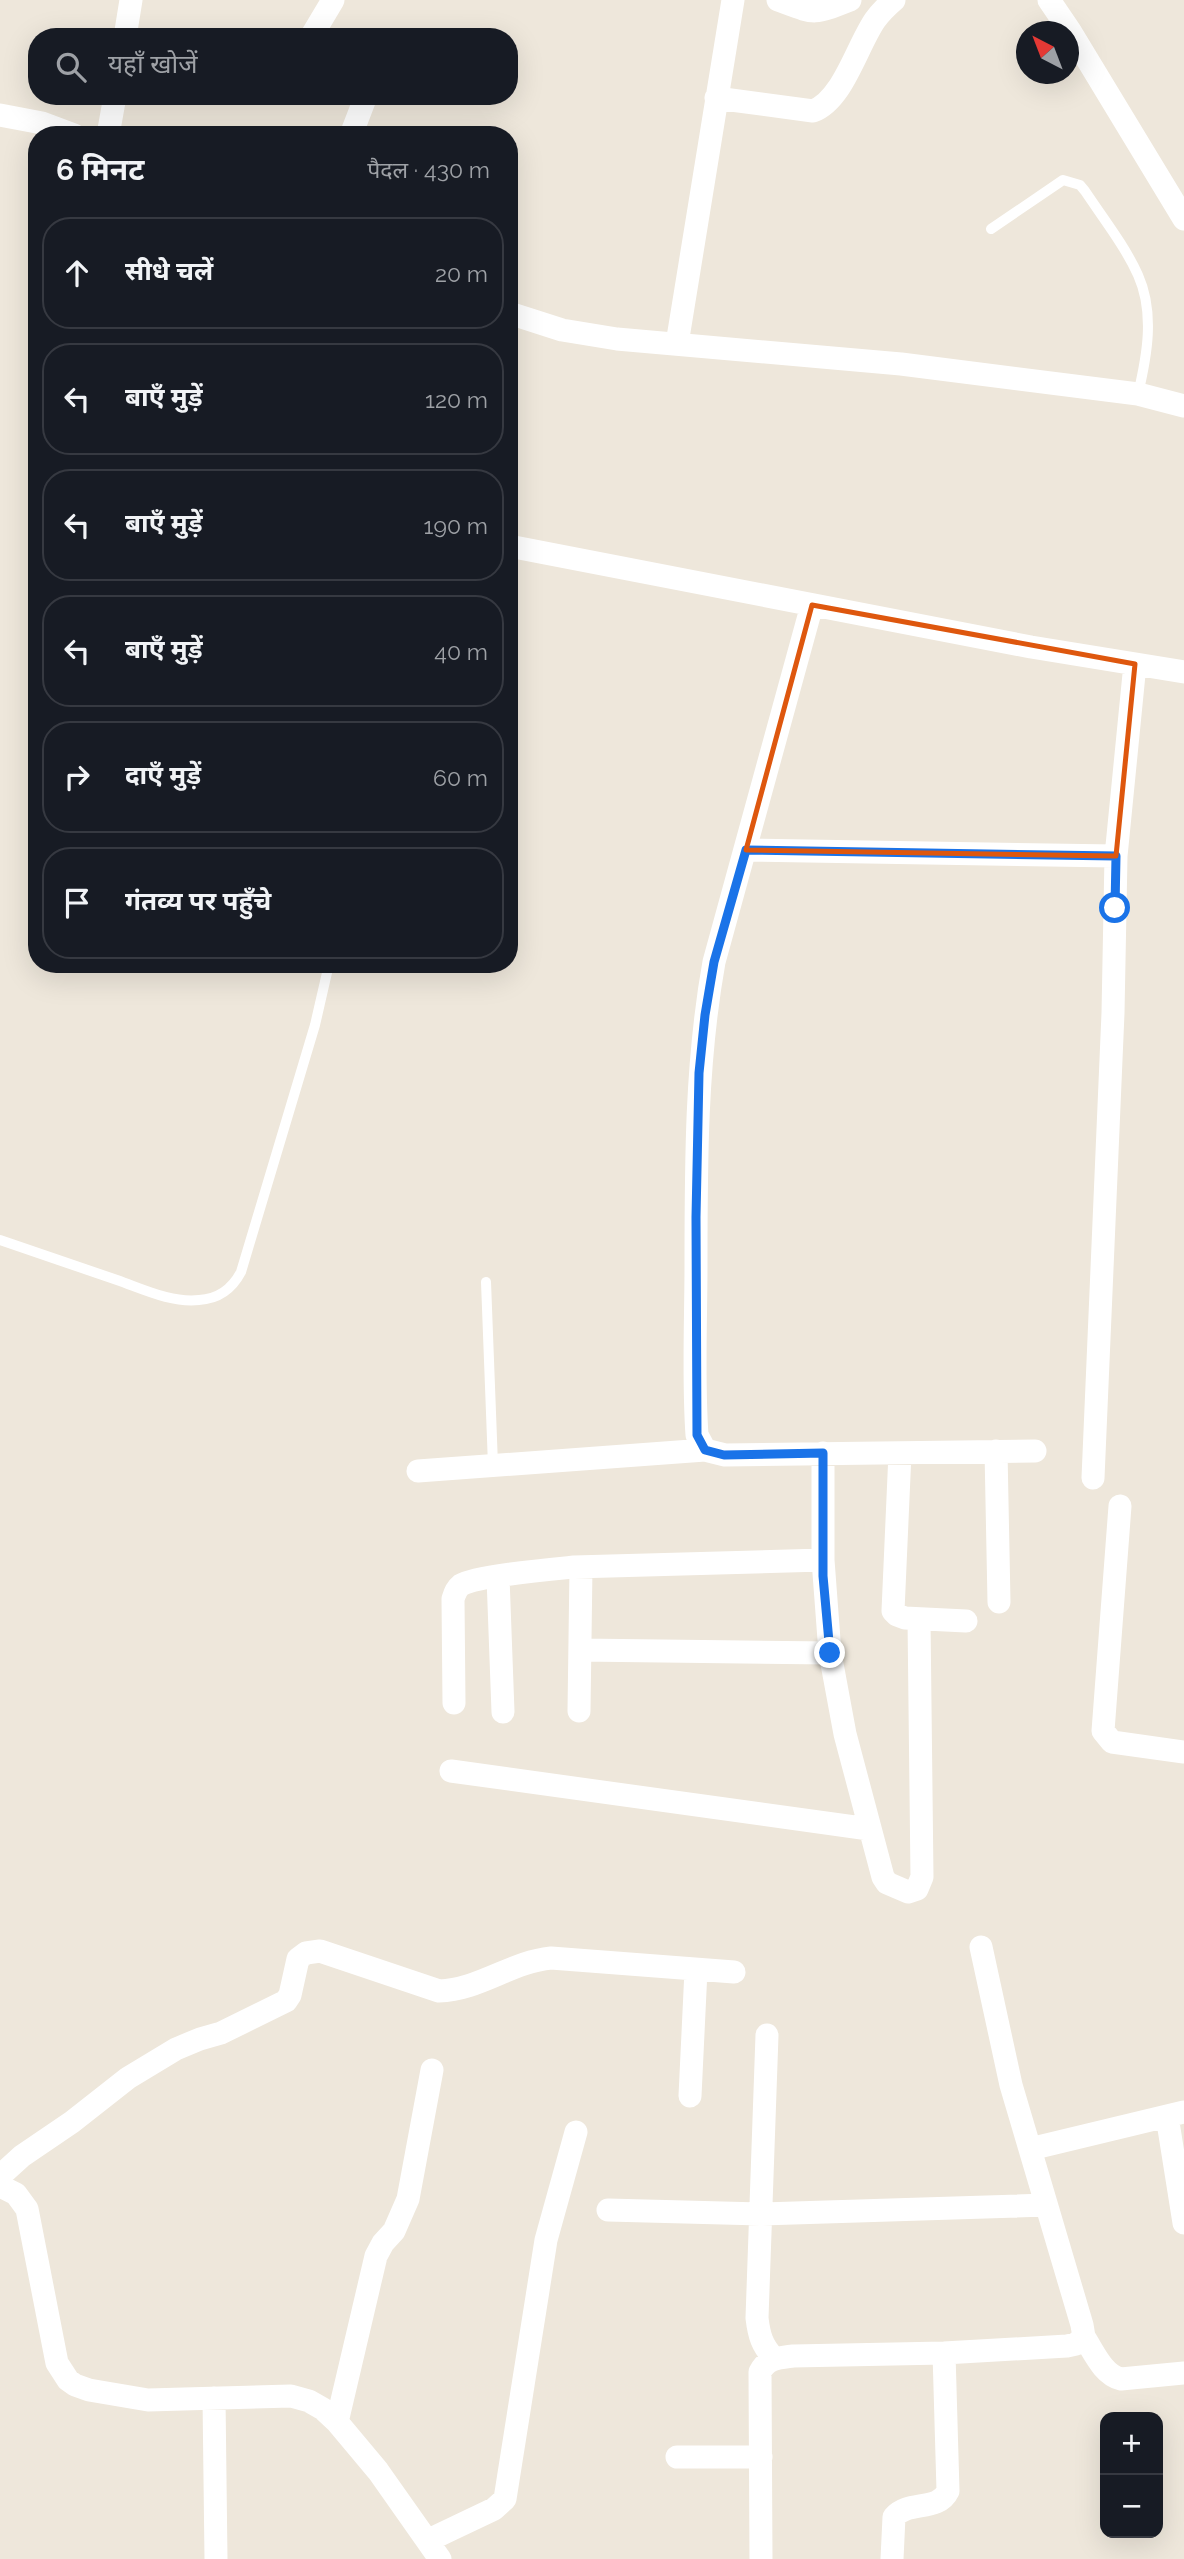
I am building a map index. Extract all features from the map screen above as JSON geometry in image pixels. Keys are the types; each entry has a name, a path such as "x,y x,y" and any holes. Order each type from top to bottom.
{"street":[{"path":"126,28 131,0"},
{"path":"316,28 332,0"},
{"path":"778,0 811,12 822,11 850,0"},
{"path":"716,98 813,111 823,108 841,83 875,20 894,0"},
{"path":"1049,0 1184,219"},
{"path":"677,344 716,98 739,2"},
{"path":"110,126 113,105"},
{"path":"354,126 363,105"},
{"path":"0,116 50,126"},
{"path":"518,316 562,330 617,339 901,364 1138,394 1184,406"},
{"path":"518,548 1031,647 1184,672"},
{"path":"705,1450 697,1435 695,1418 699,1073 705,1015 714,962 812,605"},
{"path":"1093,1478 1116,856 1135,664"},
{"path":"746,850 1116,856"},
{"path":"418,1471 705,1450 724,1455 1035,1451"},
{"path":"996,1451 999,1602"},
{"path":"823,1453 823,1560 830,1653 845,1734 880,1869 887,1883 908,1892 917,1889 922,1877 919,1619"},
{"path":"900,1453 892,1605 897,1615 966,1621"},
{"path":"1120,1506 1103,1731 1112,1742 1184,1752"},
{"path":"454,1703 453,1599 455,1591 466,1583 581,1567 823,1560"},
{"path":"579,1711 581,1567"},
{"path":"498,1577 503,1712"},
{"path":"580,1650 830,1653"},
{"path":"451,1771 869,1829"},
{"path":"981,1947 1011,2085 1084,2337 1105,2370 1113,2377 1121,2379 1184,2374"},
{"path":"0,2176 22,2156 72,2122 128,2078 176,2049 222,2033 286,2001 290,1995 298,1959 311,1951 320,1951 439,1991 455,1990 535,1960 551,1958 734,1972"},
{"path":"690,2096 696,1970"},
{"path":"767,2035 757,2318 764,2348 774,2358"},
{"path":"337,2422 376,2256 394,2231 408,2199 432,2070"},
{"path":"1030,2148 1175,2114 1184,2223"},
{"path":"0,2186 16,2194 27,2209 57,2363 68,2380 89,2390 148,2400 291,2396 309,2401 337,2422 378,2471 435,2550 494,2509 505,2498 545,2240 576,2132"},
{"path":"608,2210 761,2214 1046,2205"},
{"path":"761,2559 760,2372 764,2364 774,2358 793,2356 944,2353 1067,2346 1076,2344 1084,2337"},
{"path":"892,2559 894,2517 903,2509 941,2501 948,2491 944,2353"},
{"path":"214,2398 216,2559"},
{"path":"677,2457 761,2457"}],"lane":[{"path":"990,229 1063,180 1080,185 1138,276 1146,310 1148,336 1138,394"},
{"path":"0,1240 166,1297 198,1301 225,1293 235,1284 242,1272 315,1025 327,973"},
{"path":"486,1282 493,1465"}],"highlighted area":[{"path":"812,605 1135,664 1116,856 746,850"}],"route":[{"path":"830,1653 823,1576 823,1453 714,1453 705,1450 700,1444 695,1418 699,1073 714,962 746,850 1116,856 1115,908"}]}
